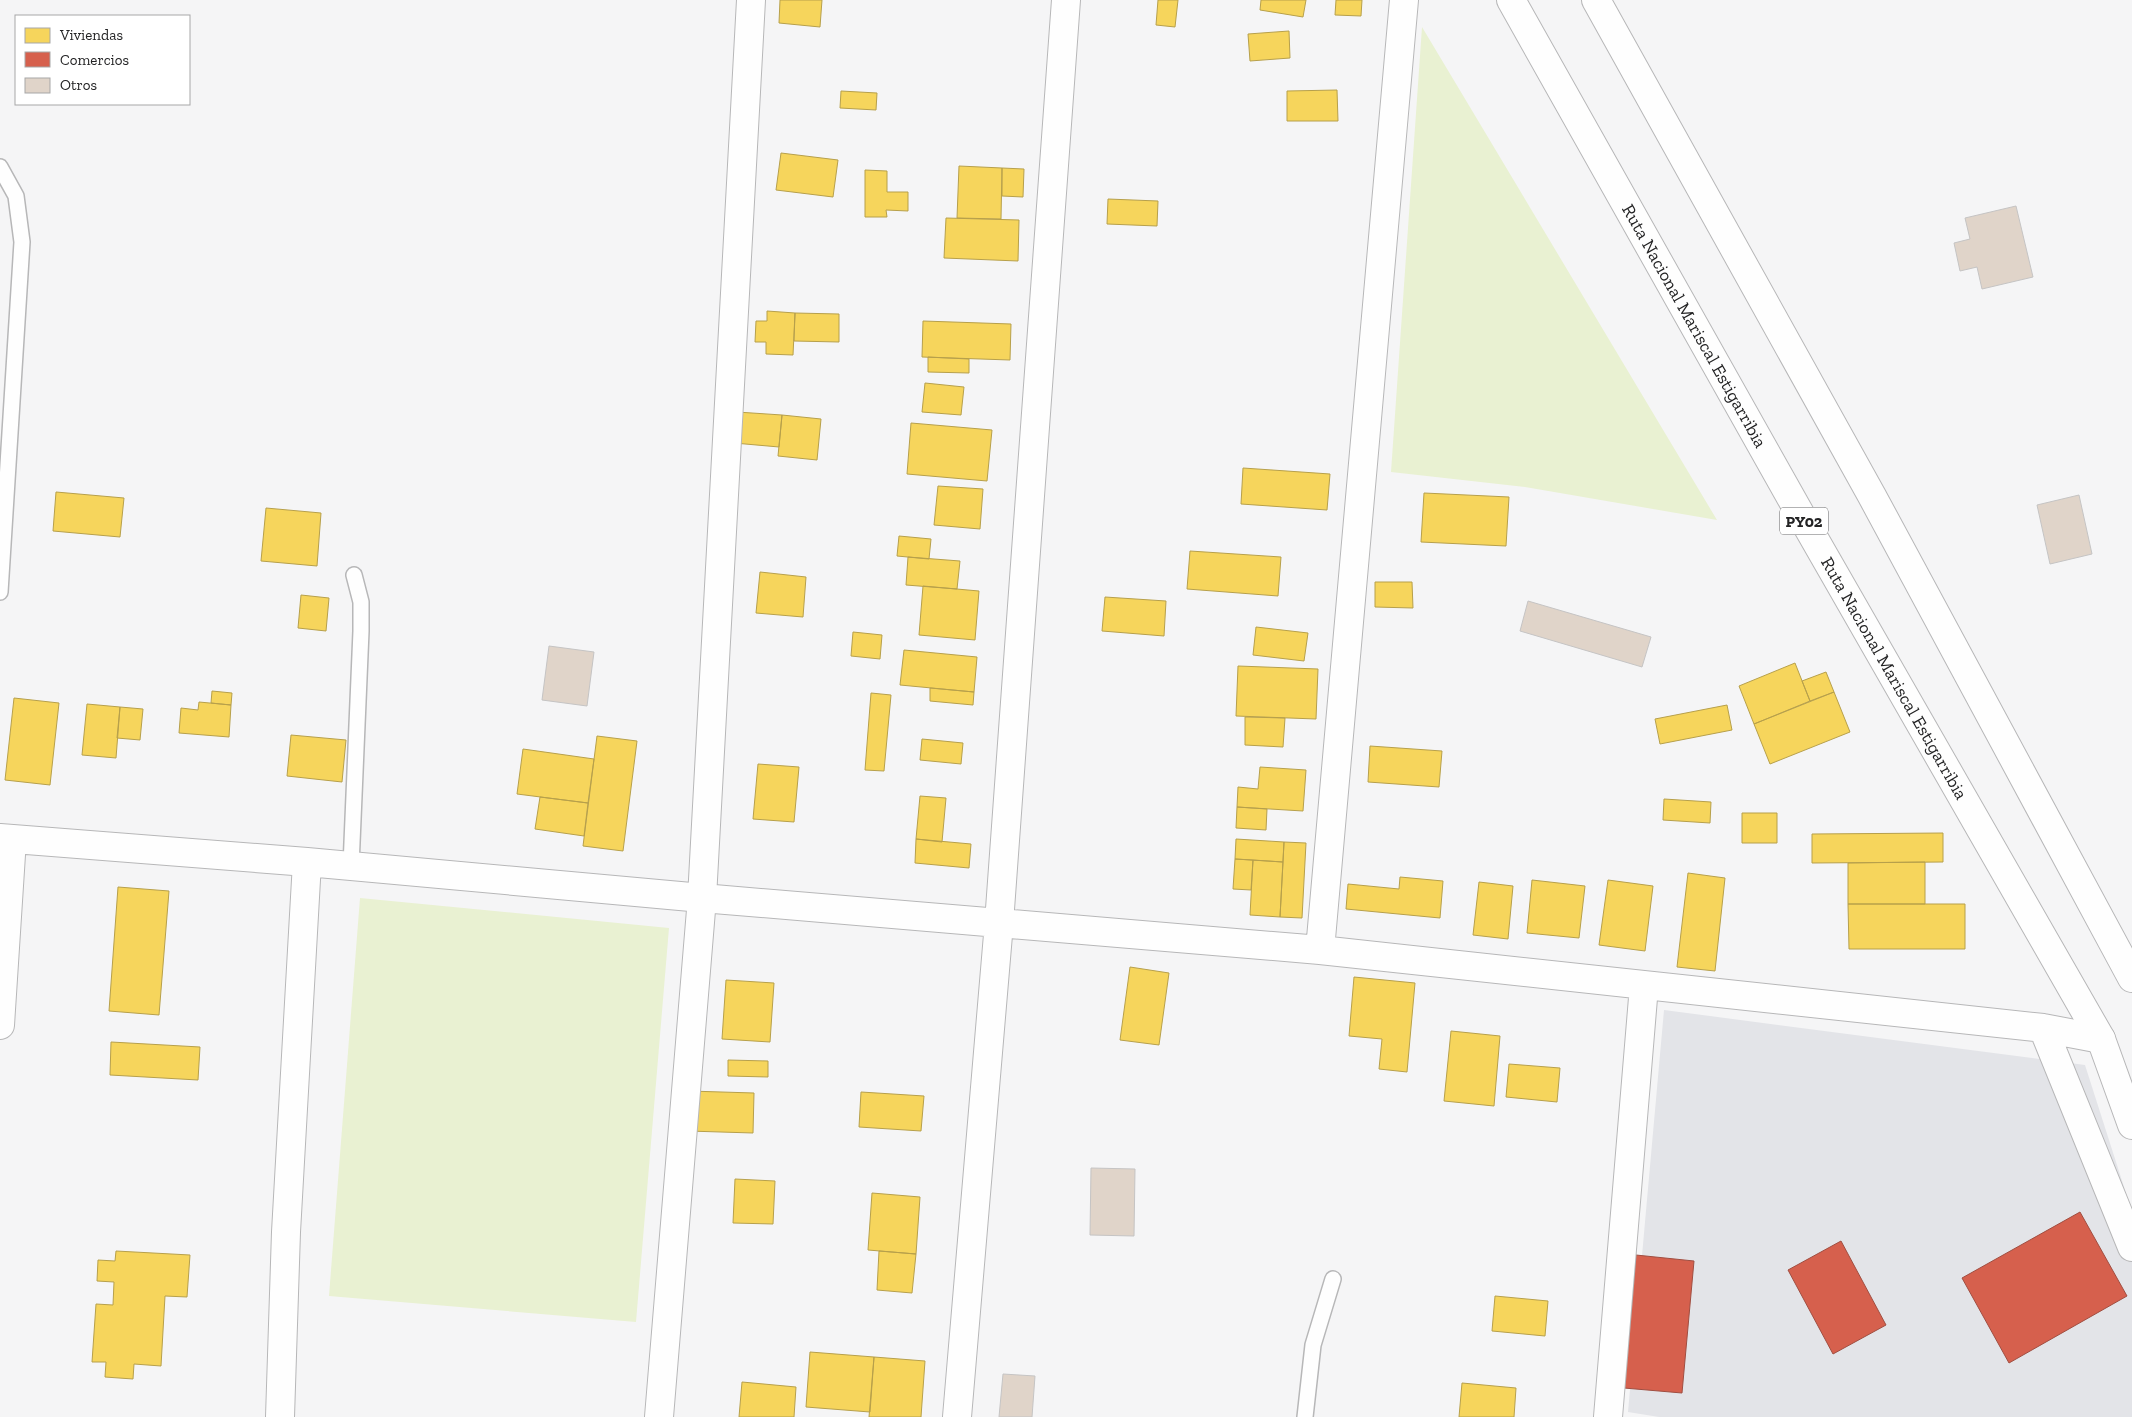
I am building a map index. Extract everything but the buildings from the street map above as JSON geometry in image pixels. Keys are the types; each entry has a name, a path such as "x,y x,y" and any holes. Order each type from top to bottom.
{"main road":[{"path":"658,1417 702,898 751,0"},
{"path":"958,1417 999,923 1066,0"},
{"path":"1320,950 1404,0"},
{"name":"Ruta Nacional Mariscal Estigarribia","path":"1511,0 1808,528 2100,1039 2132,1125"},
{"path":"1596,0 1868,487 2132,978"},
{"path":"0,1026 6,839 307,862 702,898 1320,950 2043,1028 2100,1039"},
{"path":"280,1417 286,1232 307,862"},
{"path":"1608,1417 1644,986"},
{"path":"2043,1028 2132,1248"}],"lane":[{"path":"0,167 16,196 22,242 0,592"},
{"path":"350,866 361,631 361,602 354,575"},
{"path":"1305,1417 1313,1345 1333,1279"}],"shaded area":[{"path":"1664,1010 2085,1065 2132,1212 2132,1417 1659,1417 1628,1412"}],"green space":[{"path":"1422,27 1717,520 1525,487 1391,472"},
{"path":"360,898 669,928 636,1322 329,1296"}]}
